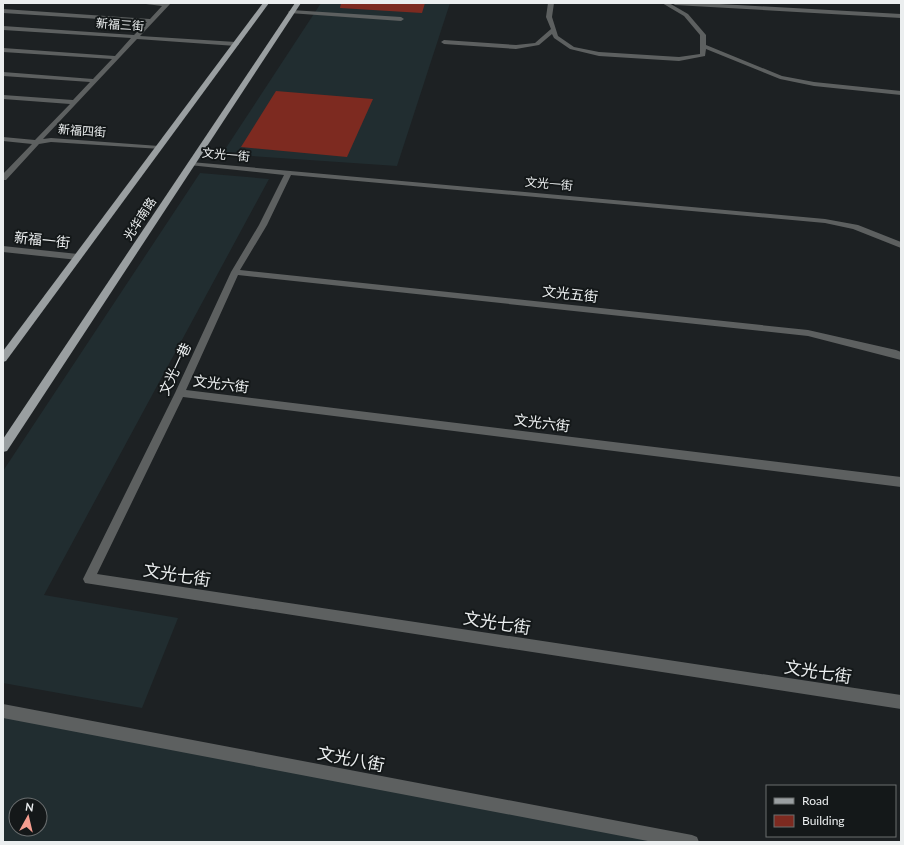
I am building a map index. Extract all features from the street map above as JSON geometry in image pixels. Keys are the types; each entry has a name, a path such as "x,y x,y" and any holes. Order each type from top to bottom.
{"main road":[{"name":"光华南路","path":"3,358 266,3"},
{"name":"光华南路","path":"3,448 298,3"}],"street":[{"path":"141,3 167,4"},
{"path":"551,3 549,17 556,37 572,48 599,54 679,60 703,55 703,35 686,15 665,3"},
{"path":"675,3 901,16"},
{"path":"3,178 167,4"},
{"path":"3,11 151,21"},
{"path":"291,12 401,20"},
{"name":"新福三街","path":"3,28 236,44"},
{"path":"444,42 516,47 537,44 553,30"},
{"path":"703,46 780,77 814,84 901,93"},
{"path":"3,50 117,58"},
{"path":"3,74 94,81"},
{"path":"3,97 74,102"},
{"name":"新福四街","path":"3,139 38,142 51,140 158,148"},
{"name":"文光一街","path":"191,164 825,221 855,227 901,245"},
{"name":"文光一巷","path":"89,578 180,393 235,272 264,225 289,172"},
{"name":"新福一街","path":"3,249 78,257"},
{"name":"文光五街","path":"235,272 808,332 901,356"},
{"name":"文光六街","path":"180,393 901,482"},
{"name":"文光七街","path":"89,578 901,702"},
{"name":"文光八街","path":"3,711 692,842"}],"shaded area":[{"path":"321,3 450,3 397,166 222,154"},
{"path":"200,173 269,179 44,595 178,618 142,708 3,683 3,471"},
{"path":"3,711 692,842 3,842"}],"building":[{"path":"341,3 425,3 422,13 340,8"},
{"path":"276,91 373,99 347,157 241,147"}]}
